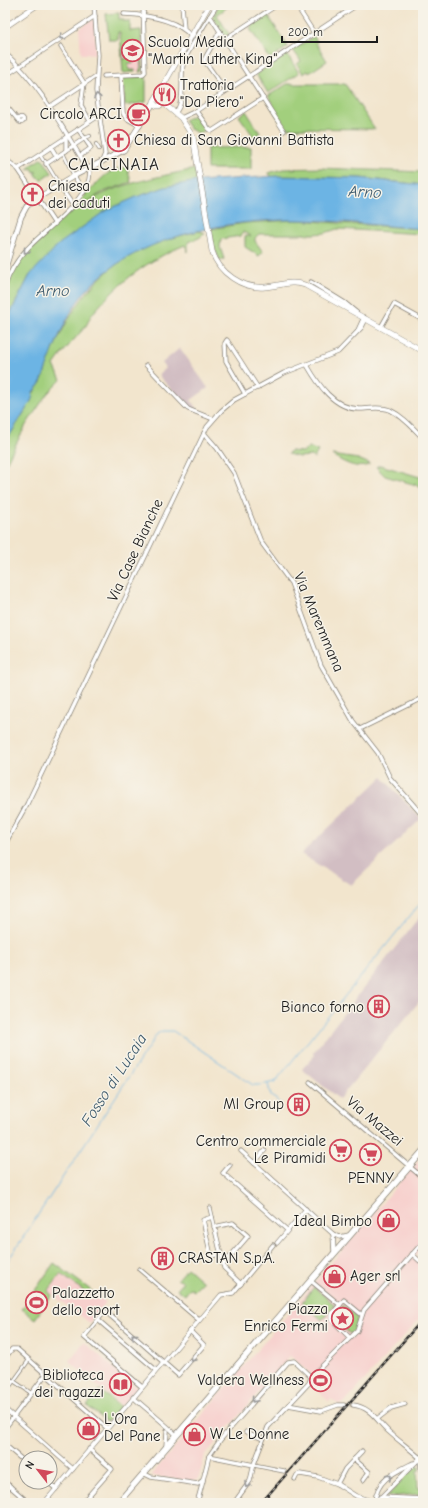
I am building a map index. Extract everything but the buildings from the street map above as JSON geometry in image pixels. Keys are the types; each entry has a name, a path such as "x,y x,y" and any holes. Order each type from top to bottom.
{"main road":[{"path":"5,27 37,5"},
{"path":"208,5 162,87 158,102 181,118 193,137 212,251 216,260 224,271 235,280 259,287 287,282 303,284 423,351"},
{"path":"118,1503 423,1151"}],"street":[{"path":"94,5 98,54 96,91 105,156 102,161"},
{"path":"49,107 96,76 121,76 145,72 143,5"},
{"path":"182,5 184,29"},
{"path":"173,111 179,107 181,99 184,62 217,5"},
{"path":"225,39 277,5"},
{"path":"296,5 314,33"},
{"path":"181,118 196,111 226,92 357,5"},
{"path":"124,14 143,15 184,29 191,36"},
{"path":"5,76 95,16"},
{"path":"210,16 284,131"},
{"path":"220,31 204,60 226,92"},
{"path":"62,46 84,85 81,105 90,121"},
{"path":"5,53 20,66 49,107 88,168 89,182 84,192 55,224 27,249 12,270 5,286"},
{"path":"121,76 124,115 140,126"},
{"path":"196,111 209,130 212,131 263,98"},
{"path":"5,269 27,205 37,197 61,188 74,176 88,168 126,149 148,112 158,102"},
{"path":"5,108 8,108 18,120"},
{"path":"18,170 78,128 100,115"},
{"path":"78,128 94,152"},
{"path":"67,136 64,152 74,176 84,192"},
{"path":"45,162 57,157 90,136"},
{"path":"96,144 99,149"},
{"path":"51,147 57,157"},
{"path":"80,156 91,148"},
{"path":"104,148 110,154 121,152"},
{"path":"40,155 72,204"},
{"path":"6,162 18,170 55,224"},
{"path":"311,282 345,302 358,314"},
{"path":"381,327 394,304 423,320"},
{"name":"Via Case Bianche","path":"5,844 24,809 149,551 204,433 213,419 230,402 284,373 338,352 362,327 365,318"},
{"name":"Via Case Bianche","path":"356,333 365,318"},
{"name":"Via Case Bianche","path":"362,327 374,323"},
{"path":"245,394 226,362 225,343 227,340 258,388"},
{"path":"146,365 188,409 213,419"},
{"path":"307,365 330,396 338,403 355,409 374,408 390,410 404,419 423,438"},
{"name":"Via Maremmana","path":"204,433 217,448 234,473 261,542 267,552 288,578 295,592 321,665 360,729 378,753 390,778 423,816"},
{"path":"360,729 423,698"},
{"name":"Via Mazzei","path":"310,1082 423,1178"},
{"path":"254,1163 265,1150"},
{"path":"241,1151 333,1234 340,1237 351,1235"},
{"path":"230,1165 223,1173 287,1230"},
{"path":"210,1208 224,1268 241,1284"},
{"path":"277,1243 306,1209"},
{"path":"212,1218 203,1220 211,1256 220,1254"},
{"path":"214,1227 233,1223 248,1236 223,1265"},
{"path":"333,1234 334,1254"},
{"path":"340,1237 343,1244"},
{"path":"334,1239 338,1243 343,1244"},
{"path":"234,1503 250,1481 254,1464 268,1427 309,1383 311,1377 357,1331 362,1315 368,1305 423,1242"},
{"path":"58,1487 132,1397 221,1295 232,1293 273,1245"},
{"path":"412,1254 423,1264"},
{"path":"139,1269 199,1320"},
{"path":"311,1281 340,1305"},
{"path":"350,1338 331,1318 332,1314 344,1300 362,1315"},
{"path":"142,1387 84,1337 105,1311 178,1375 204,1344 190,1331"},
{"path":"98,1320 156,1370"},
{"path":"5,1358 14,1348 31,1361 107,1428"},
{"path":"5,1393 31,1361"},
{"path":"197,1503 209,1456 288,1362 294,1361 311,1377"},
{"path":"5,1428 46,1374"},
{"path":"5,1375 31,1393"},
{"path":"132,1397 163,1424 172,1429 182,1429"},
{"path":"377,1419 391,1408 405,1404"},
{"path":"288,1405 321,1411 338,1405 344,1405"},
{"path":"353,1406 369,1411 389,1432 422,1457"},
{"path":"5,1409 73,1469"},
{"path":"163,1424 167,1431 176,1436"},
{"path":"172,1429 176,1436"},
{"path":"165,1449 167,1431"},
{"path":"246,1432 263,1439"},
{"path":"5,1445 18,1456"},
{"path":"82,1503 112,1469 89,1449"},
{"path":"337,1484 354,1459 362,1451"},
{"path":"209,1456 284,1471"},
{"path":"374,1503 422,1457"},
{"path":"422,1457 423,1488"},
{"path":"354,1459 369,1472 363,1480"},
{"path":"374,1503 376,1492 382,1483 400,1469 416,1462"},
{"path":"143,1473 150,1477 195,1484 203,1480"},
{"path":"295,1479 297,1475 300,1474 318,1476 337,1484 356,1496 374,1503"},
{"path":"5,1482 29,1503"},
{"path":"5,1492 10,1486"},
{"path":"44,1503 55,1490"},
{"path":"380,1497 423,1499"}],"shaded area":[{"path":"94,19 96,54 81,54 79,28"},
{"name":"Scuola Media \"Martin Luther King\"","path":"141,30 143,71 123,73 120,31"},
{"path":"180,348 208,388 191,400 197,410 188,407 158,375 166,368 162,363"},
{"path":"382,777 421,819 351,885 301,854"},
{"path":"423,912 423,997 339,1099 302,1069 314,1056 313,1053"},
{"path":"423,1155 423,1247 414,1257 423,1265 423,1315 344,1403 338,1404 331,1399 329,1402 312,1384 316,1379 290,1356 205,1455 198,1480 186,1481 153,1476 152,1474"},
{"path":"54,1263 106,1302 90,1323 38,1284"},
{"path":"84,1342 137,1388 121,1406 69,1361"}],"green space":[{"path":"219,5 230,5 217,15 229,34 225,37 212,17"},
{"path":"119,13 119,19 123,19 123,21 130,21 130,31 141,30 142,72 139,72 141,67 140,52 130,55 127,46 123,47 123,59 132,56 133,63 128,64 129,70 135,70 135,72 123,73 120,32 118,32 118,40 109,40 106,14"},
{"path":"267,14 288,47 270,59 250,29 252,27 251,25"},
{"path":"314,36 317,42 316,43 327,61 309,73 308,71 303,74 297,64 301,61 293,50"},
{"path":"287,54 299,73 268,93 256,74"},
{"path":"146,76 146,102 125,106 123,78"},
{"path":"287,84 345,84 375,129 285,128 271,106 273,103 268,96"},
{"path":"246,111 260,133 254,137 239,116"},
{"path":"196,114 206,130 198,133 190,129 184,120"},
{"path":"251,147 251,169 207,169 207,148"},
{"path":"42,158 52,173 41,180 36,175 36,171 34,172 32,168 28,170 30,166"},
{"path":"127,167 131,182 103,192 66,215 86,195 84,194 103,177 113,171"},
{"path":"320,168 423,172 423,185 360,178 269,177 271,175 268,173 283,169"},
{"path":"195,169 197,181 30,275 5,323 5,291 12,272 22,257 50,229 82,206 112,190 122,186"},
{"path":"295,220 423,229 423,234 337,229 325,233 313,234 259,234 255,238 255,241 263,252 259,256 245,247 245,236 251,236 243,232 241,236 221,239 220,247 224,259 220,261 213,245 211,229 245,223"},
{"path":"199,231 205,233 199,238 188,242 188,252 185,245 146,265 124,281 92,314 85,327 54,365 61,380 47,394 26,425 5,465 5,443 41,382 48,362 66,324 88,291 117,264 135,253 160,241"},
{"path":"309,447 318,451 314,458 311,456 299,457 288,454 290,451 303,452"},
{"path":"332,455 358,459 370,464 361,467 351,465"},
{"path":"380,465 423,478 423,487 385,476 376,467"},
{"path":"54,1263 92,1291 89,1295 61,1274 48,1291 52,1295 35,1319 22,1309"},
{"path":"187,1268 203,1282 194,1291 190,1288 185,1295 177,1289 183,1282 177,1279"},
{"path":"314,1287 335,1305 322,1320 302,1302"},
{"path":"343,1305 358,1318 354,1330 350,1334 340,1325 350,1315 341,1307"},
{"path":"100,1390 120,1407 107,1422 87,1406"},
{"path":"416,1466 419,1467 419,1471 417,1471 418,1488 421,1488 421,1494 386,1497"}],"water":[{"name":"Arno","path":"278,176 360,178 423,185 423,229 312,220 240,223 182,235 154,245 127,258 104,274 84,293 77,303 65,324 50,357 41,382 33,392 32,400 5,443 5,323 30,275 59,244 105,211 136,197 165,187 197,181"}],"waterway":[{"name":"Fosso di Lucaia","path":"5,1265 157,1034 162,1031 173,1031 253,1085 275,1082 423,900"},
{"path":"268,1084 271,1096 281,1103"}],"tunnel":[{"path":"60,187 63,191"},
{"path":"344,1405 353,1405"}],"railway":[{"path":"261,1503 423,1319"}],"place":[{"name":"Scuola Media \"Martin Luther King\"","path":"132,51"},
{"name":"Trattoria \"Da Piero\"","path":"164,94"},
{"name":"Circolo ARCI","path":"138,114"},
{"name":"Chiesa di San Giovanni Battista","path":"118,140"},
{"name":"Chiesa dei caduti","path":"32,195"},
{"name":"Bianco forno","path":"379,1007"},
{"name":"Ml Group","path":"299,1104"},
{"name":"Centro commerciale Le Piramidi","path":"341,1150"},
{"name":"PENNY","path":"371,1155"},
{"name":"Ideal Bimbo","path":"388,1221"},
{"name":"CRASTAN S.p.A.","path":"162,1258"},
{"name":"Ager srl","path":"335,1276"},
{"name":"Palazzetto dello sport","path":"36,1302"},
{"name":"Piazza Enrico Fermi","path":"343,1318"},
{"name":"Valdera Wellness","path":"320,1380"},
{"name":"Biblioteca dei ragazzi","path":"120,1384"},
{"name":"L'Ora Del Pane","path":"89,1428"},
{"name":"W Le Donne","path":"195,1434"}],"district":[{"name":"CALCINAIA","path":"114,164"}]}
